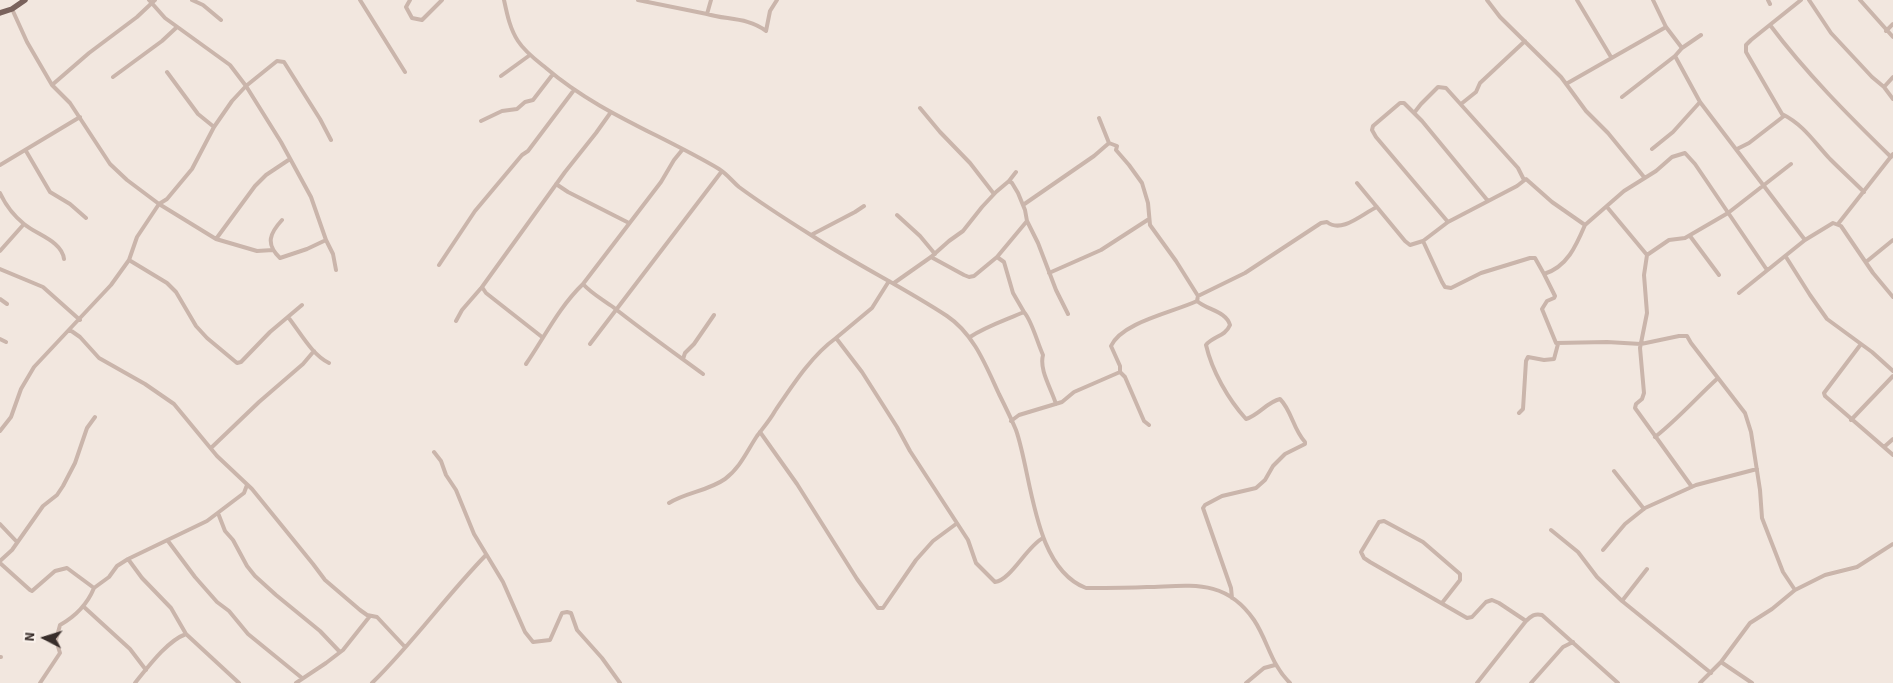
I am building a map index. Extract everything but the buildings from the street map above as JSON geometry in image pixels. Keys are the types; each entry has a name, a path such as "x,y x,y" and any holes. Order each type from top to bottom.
{"main road":[{"path":"0,12 12,9 25,0"}],"street":[{"path":"52,85 89,52 150,2 155,0"},
{"path":"192,0 203,5 221,20"},
{"path":"360,0 405,72"},
{"path":"410,0 406,7 412,18 422,20 442,0"},
{"path":"504,0 510,24 517,40 530,55 574,90 611,112 722,171 739,186 811,235 949,317 970,337 980,353 1016,430 1031,499 1043,538 1066,575 1077,584 1086,588 1189,584 1217,590 1232,598 1254,620 1275,665 1290,683"},
{"path":"638,0 656,1 727,19 732,17 761,27 766,31 770,11 777,0"},
{"path":"707,14 711,0"},
{"path":"1487,0 1500,17 1525,40 1566,84 1586,111 1608,133 1644,177"},
{"path":"1577,0 1611,58"},
{"path":"1653,0 1666,27 1682,48"},
{"path":"1801,0 1746,45 1746,52 1782,114 1793,119 1809,133 1829,158 1864,192"},
{"path":"1809,0 1831,33 1872,78 1884,87 1893,99"},
{"path":"1860,0 1893,38"},
{"path":"150,2 177,27 230,65 246,86 290,159 316,207 326,240 333,254 336,270"},
{"path":"12,9 27,42 52,85 70,103 110,164 127,180 159,204 216,239 257,250 273,250"},
{"path":"1886,32 1893,24"},
{"path":"1770,25 1790,52 1817,82 1892,155 1838,224"},
{"path":"113,77 149,51 177,27"},
{"path":"1566,84 1666,27"},
{"path":"1622,97 1675,56 1682,48 1701,35"},
{"path":"1462,104 1476,92 1480,83 1525,40"},
{"path":"501,76 530,55"},
{"path":"1675,56 1700,102 1806,240"},
{"path":"0,431 11,417 21,389 34,367 111,285 129,260 137,237 159,204 167,199 192,169 214,127 232,101 246,86 277,61 284,62 331,140"},
{"path":"167,72 198,114 214,127"},
{"path":"481,121 502,111 517,109 525,102 534,100 553,74"},
{"path":"1884,87 1893,77"},
{"path":"1414,113 1441,86 1446,88 1518,168 1524,180 1529,181 1552,202 1585,225"},
{"path":"439,264 475,212 522,155 528,151 574,90"},
{"path":"1652,149 1673,132 1700,102"},
{"path":"1448,222 1372,130 1377,122 1400,103 1404,103 1414,113 1488,201"},
{"path":"920,108 970,163 994,194"},
{"path":"456,321 462,310 482,287 556,184 611,112"},
{"path":"1737,149 1749,143 1784,116 1782,114"},
{"path":"0,165 80,117"},
{"path":"1099,118 1109,143 1117,146 1116,150 1142,183 1148,203 1150,226 1176,261 1198,296 1197,301"},
{"path":"1023,205 1089,160 1109,143"},
{"path":"526,364 542,337 574,292 583,284 683,149"},
{"path":"26,151 50,192 70,204 86,218"},
{"path":"1544,274 1558,268 1575,249 1585,225 1624,191 1672,158 1685,153 1695,164 1767,270"},
{"path":"216,239 255,186 266,175 290,159"},
{"path":"1692,487 1635,408 1636,404 1642,400 1644,393 1641,344 1647,313 1644,276 1647,255 1669,240 1690,236 1728,213 1791,164"},
{"path":"590,344 722,171"},
{"path":"669,503 681,496 700,492 726,479 745,458 760,432 791,388 818,355 872,308 891,282 933,256 948,241 963,232 994,194 1016,172"},
{"path":"1357,183 1407,244 1413,245 1422,241 1448,222 1517,186 1524,180"},
{"path":"1009,181 1012,183 1023,205 1027,222 1068,314"},
{"path":"556,184 568,192 629,222"},
{"path":"0,193 6,206 24,224 60,246 64,259"},
{"path":"811,235 864,206"},
{"path":"1198,296 1245,273 1321,224 1327,222 1331,225 1351,223 1378,207"},
{"path":"1607,207 1647,255"},
{"path":"897,215 920,236 933,256 969,277 974,276 996,257 1027,222"},
{"path":"1049,273 1101,250 1149,219"},
{"path":"282,220 270,235 273,250 280,258 308,249 326,240"},
{"path":"1739,293 1806,240 1833,223 1841,226 1886,290 1893,296"},
{"path":"0,251 24,224"},
{"path":"1690,236 1719,275"},
{"path":"1422,241 1445,287 1451,288 1482,273 1535,258 1555,296 1547,300 1542,309 1555,342 1558,344 1607,342 1641,344 1687,336 1745,412 1751,432 1757,468 1762,518 1783,572 1795,590"},
{"path":"1866,262 1892,242"},
{"path":"996,257 1004,262 1013,292 1028,316 1036,341 1043,355 1041,362 1056,404"},
{"path":"1786,257 1821,311 1834,325 1879,358 1893,371"},
{"path":"129,260 167,283 176,292 196,326 207,338 237,363 241,362 302,305"},
{"path":"0,269 43,287 80,320"},
{"path":"583,284 592,294 616,309 642,331 703,374"},
{"path":"482,287 486,293 542,337"},
{"path":"0,299 7,304"},
{"path":"1149,425 1144,421 1125,377 1120,372 1120,366 1111,346 1119,335 1148,319 1197,301"},
{"path":"1197,301 1202,306 1225,316 1229,320 1230,325 1224,334 1206,345 1223,387 1243,416 1246,419 1267,404 1280,399 1305,444 1285,454 1265,480 1256,488 1222,496 1211,501 1203,508 1231,588 1232,598"},
{"path":"970,337 988,326 1024,312"},
{"path":"683,360 685,353 694,344 714,315"},
{"path":"288,317 322,360 329,363"},
{"path":"70,330 80,337 99,358 145,384 174,404 211,448 248,485 314,564 319,574 360,610 370,616 377,617 405,646"},
{"path":"0,338 6,342"},
{"path":"836,338 862,372 898,427 910,451 968,540 976,563 996,582 1014,568 1034,544 1043,538"},
{"path":"1519,413 1523,409 1526,361 1528,357 1544,360 1554,359 1558,344"},
{"path":"1861,344 1824,393 1851,420 1893,455"},
{"path":"211,448 259,402 303,364 314,351"},
{"path":"1011,421 1019,415 1062,402 1074,392 1120,372"},
{"path":"1851,420 1893,376"},
{"path":"1655,437 1718,378"},
{"path":"94,588 67,568 56,571 30,590 0,562 12,550 43,506 57,495 63,486 75,462 87,428 95,417"},
{"path":"760,432 798,484 878,608 883,608 933,541 956,524"},
{"path":"1884,447 1893,439"},
{"path":"434,452 441,461 446,476 456,490 474,534 503,582 525,632 533,642 550,640 562,613 572,613 578,630 620,683"},
{"path":"1603,550 1625,524 1644,509 1692,487 1757,468"},
{"path":"1614,471 1644,509"},
{"path":"40,683 60,654 56,640 60,625 73,618 84,607 94,588 109,578 117,566 207,521 244,493 248,485"},
{"path":"218,513 225,531 233,540 247,566 255,576 324,634 339,651"},
{"path":"1442,604 1460,580 1460,574 1422,542 1384,521 1379,522 1361,552 1364,558 1388,574 1442,604 1470,619 1486,602 1492,600 1526,621"},
{"path":"0,524 17,542"},
{"path":"1551,530 1578,552 1597,577 1622,601 1710,673"},
{"path":"168,541 195,578 217,602 229,611 248,634 302,678"},
{"path":"1700,683 1720,662 1750,623 1772,609 1795,590 1825,575 1858,567 1893,544"},
{"path":"372,683 464,577 486,555"},
{"path":"128,560 142,578 171,608 186,634 239,683"},
{"path":"1622,601 1647,570"},
{"path":"84,607 130,649 146,670"},
{"path":"1477,683 1526,621 1534,615 1542,615 1618,683"},
{"path":"296,683 343,650 370,616"},
{"path":"135,683 156,659 179,637 186,634"},
{"path":"1531,683 1563,647 1573,642"},
{"path":"1720,662 1752,683"},
{"path":"1246,683 1264,668 1275,665"}]}
